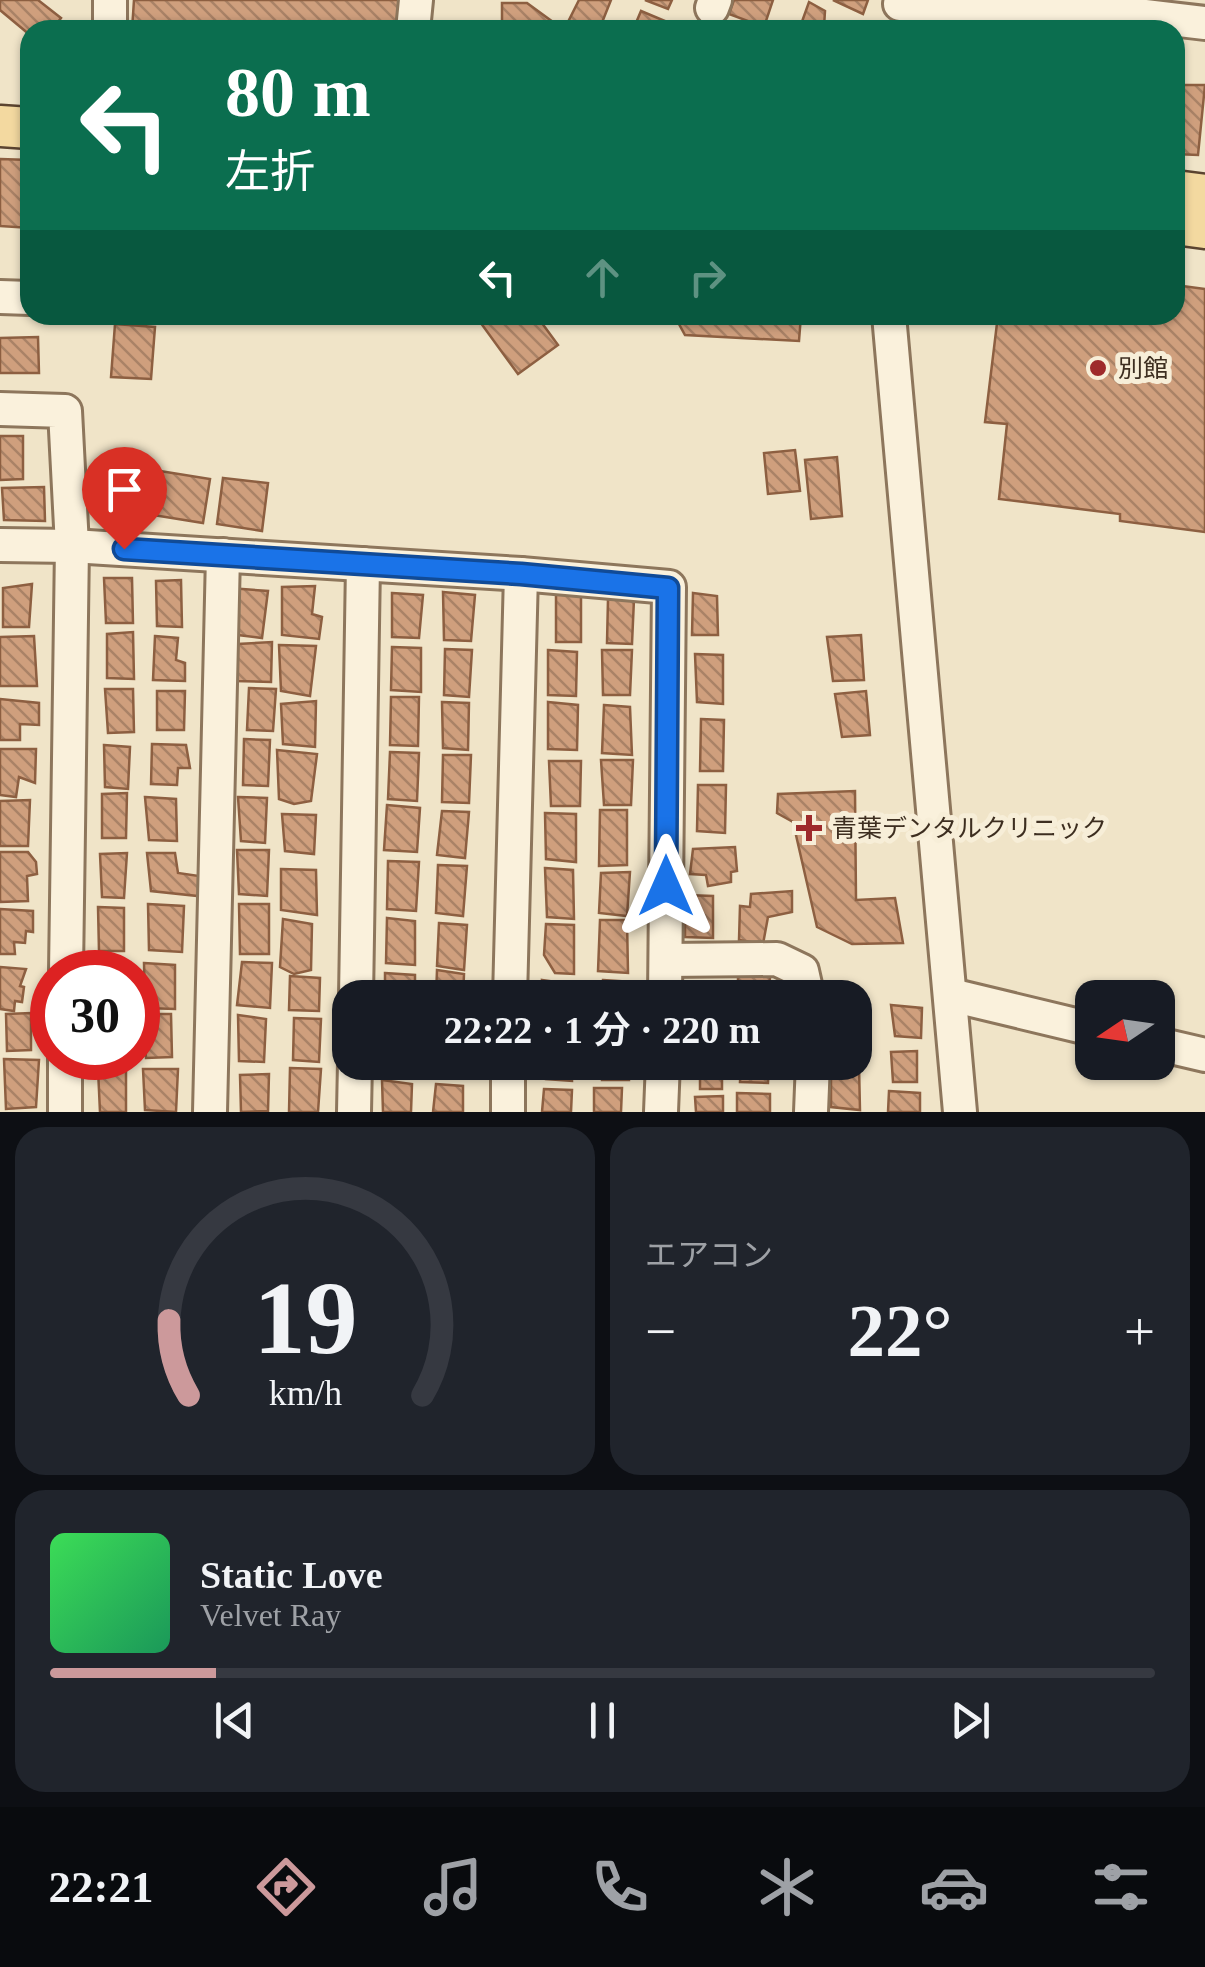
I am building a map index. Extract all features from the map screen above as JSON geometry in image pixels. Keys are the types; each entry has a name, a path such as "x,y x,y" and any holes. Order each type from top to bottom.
{"street":[{"path":"899,11 1137,15 1175,20"},
{"path":"891,325 960,1112"},
{"path":"0,409 65,411 72,546 66,950"},
{"path":"0,545 72,546 521,574 668,588 665,980"},
{"path":"210,1112 224,555"},
{"path":"356,980 363,564"},
{"path":"510,980 521,574"},
{"path":"666,960 777,960 802,970 804,980"},
{"path":"951,995 1075,1025"},
{"path":"1175,1048 1205,1056"},
{"path":"65,1080 65,1112"},
{"path":"354,1112 355,1080"},
{"path":"508,1080 508,1112"},
{"path":"661,1112 662,1080"},
{"path":"811,1112 812,1080"}],"building":[{"path":"0,0 38,0 61,18 20,20 20,27 0,10"},
{"path":"134,0 405,0 404,20 133,20"},
{"path":"579,0 611,0 603,20 569,20"},
{"path":"645,0 672,0 668,9"},
{"path":"734,0 773,0 766,20 745,20 729,14"},
{"path":"833,0 868,0 863,14"},
{"path":"809,2 825,11 824,20 803,20"},
{"path":"502,3 527,3 550,20 502,20"},
{"path":"641,11 663,20 637,20"},
{"path":"927,11 998,16 998,20 927,20"},
{"path":"1185,85 1205,85 1198,155 1185,154"},
{"path":"0,159 20,160 20,227 0,226"},
{"name":"別館","path":"1185,286 1205,289 1205,532 1120,521 1120,514 999,499 1007,424 985,422 997,325 1185,325"},
{"path":"115,325 155,327 151,379 111,377"},
{"path":"482,325 543,325 558,345 518,374"},
{"path":"680,325 800,325 799,341 685,335"},
{"path":"38,337 39,373 0,373 0,338"},
{"path":"0,436 23,436 23,479 0,480"},
{"path":"795,450 800,491 768,494 764,453"},
{"path":"837,457 842,516 811,519 805,460"},
{"path":"100,465 145,468 142,517 97,514"},
{"path":"160,471 210,479 203,523 153,515"},
{"path":"223,478 268,483 262,531 217,524"},
{"path":"44,487 45,521 4,520 2,488"},
{"path":"104,578 132,578 133,623 106,623"},
{"path":"181,580 182,627 157,626 156,581"},
{"path":"32,584 29,627 3,627 3,588"},
{"path":"315,586 312,614 322,617 319,639 282,635 282,587"},
{"path":"229,588 268,591 262,638 238,635 226,626"},
{"path":"443,592 475,595 471,641 444,640"},
{"path":"392,593 423,595 419,638 392,637"},
{"path":"693,593 717,596 718,635 692,635"},
{"path":"556,594 581,596 581,642 556,642"},
{"path":"608,599 634,599 632,644 607,643"},
{"path":"133,632 134,679 107,678 107,634"},
{"path":"861,635 864,680 833,681 827,637"},
{"path":"34,636 37,686 0,686 0,637"},
{"path":"155,636 178,638 176,660 185,663 185,681 153,680"},
{"path":"272,642 271,682 235,681 238,644"},
{"path":"279,645 316,646 310,696 281,691"},
{"path":"392,647 421,648 421,692 391,690"},
{"path":"445,649 472,650 469,697 444,695"},
{"path":"548,650 577,652 576,696 548,695"},
{"path":"602,650 632,650 630,695 603,695"},
{"path":"695,654 723,655 723,704 697,702"},
{"path":"249,688 276,689 273,731 247,730"},
{"path":"105,689 133,689 134,732 108,733"},
{"path":"157,691 185,691 184,730 157,730"},
{"path":"866,691 870,735 842,737 835,694"},
{"path":"391,697 419,697 418,746 390,745"},
{"path":"0,699 39,703 39,725 20,724 20,740 0,740"},
{"path":"316,701 315,747 283,744 281,704"},
{"path":"442,702 469,703 468,750 443,748"},
{"path":"548,702 578,705 577,750 548,749"},
{"path":"604,705 630,707 632,755 602,753"},
{"path":"701,719 724,720 723,771 700,771"},
{"path":"244,739 270,740 268,786 243,785"},
{"path":"152,744 186,745 190,768 178,768 177,785 151,784"},
{"path":"104,745 130,747 128,789 105,787"},
{"path":"0,749 36,749 35,783 19,777 16,797 0,795"},
{"path":"277,750 317,754 311,801 294,804 279,799"},
{"path":"390,752 419,753 417,801 388,799"},
{"path":"443,755 471,755 469,803 442,802"},
{"path":"601,760 633,760 631,805 604,805"},
{"path":"549,761 581,761 580,806 551,806"},
{"path":"698,785 726,785 725,833 697,831"},
{"path":"855,791 856,900 895,898 903,943 852,944 817,927 793,822 777,813 778,794"},
{"path":"127,793 126,838 102,838 102,794"},
{"path":"145,797 176,799 177,841 149,840"},
{"path":"238,797 267,798 265,843 241,841"},
{"path":"30,800 28,846 0,846 0,801"},
{"path":"387,805 420,808 417,852 384,850"},
{"path":"600,810 627,810 627,865 599,866"},
{"path":"442,811 469,812 465,858 437,855"},
{"path":"545,813 576,814 576,862 546,859"},
{"path":"282,814 316,815 314,854 285,851"},
{"path":"735,847 737,871 731,872 731,882 708,886 706,875 690,874 693,849"},
{"path":"237,850 269,850 267,896 239,894"},
{"path":"0,852 28,852 36,862 37,874 27,876 28,901 0,902"},
{"path":"127,853 124,898 102,897 100,854"},
{"path":"147,853 175,853 178,873 199,876 198,896 151,891"},
{"path":"388,861 419,862 416,911 387,909"},
{"path":"438,865 467,866 463,916 436,913"},
{"path":"545,868 573,870 574,919 547,917"},
{"path":"281,869 316,870 317,915 281,910"},
{"path":"630,872 627,916 599,913 601,873"},
{"path":"792,891 792,912 768,917 763,944 739,940 740,906 750,907 751,894"},
{"path":"685,895 713,896 713,938 685,937"},
{"path":"148,904 184,906 182,952 149,950"},
{"path":"239,904 269,904 269,954 240,954"},
{"path":"98,907 124,908 124,950 99,950"},
{"path":"0,909 33,911 33,932 26,931 25,943 14,942 15,954 0,954"},
{"path":"387,918 415,921 415,965 386,963"},
{"path":"283,919 312,924 311,970 294,974 280,967"},
{"path":"600,920 627,920 628,973 598,971"},
{"path":"439,923 467,925 464,970 437,966"},
{"path":"546,924 574,925 574,974 555,973 544,955"},
{"path":"242,962 272,963 270,1008 237,1005"},
{"path":"160,964 175,965 175,1009 160,1008"},
{"path":"0,967 26,969 20,986 24,987 22,1002 15,1001 14,1011 0,1009"},
{"path":"437,970 464,974 464,980 437,980"},
{"path":"385,973 415,975 415,980 385,980"},
{"path":"738,974 770,975 770,980 738,980"},
{"path":"290,976 320,978 319,1011 289,1010"},
{"path":"891,1005 922,1008 921,1038 895,1036"},
{"path":"30,1013 30,1050 7,1051 6,1014"},
{"path":"160,1014 171,1014 172,1057 160,1057"},
{"path":"238,1015 266,1019 264,1062 239,1061"},
{"path":"294,1018 321,1019 319,1062 293,1060"},
{"path":"917,1051 917,1082 893,1082 891,1052"},
{"path":"4,1059 30,1060 30,1080 38,1080 36,1107 6,1109"},
{"path":"290,1068 321,1069 318,1112 289,1112"},
{"path":"160,1069 178,1069 176,1112 145,1110 144,1080 160,1080"},
{"path":"269,1074 268,1111 241,1112 240,1075"},
{"path":"99,1080 126,1080 126,1112 100,1112"},
{"path":"382,1080 412,1084 411,1112 383,1112"},
{"path":"700,1080 722,1080 722,1089 700,1089"},
{"path":"740,1080 768,1080 768,1083"},
{"path":"831,1080 859,1080 860,1110 831,1107"},
{"path":"436,1084 463,1086 463,1112 433,1112"},
{"path":"594,1088 622,1088 621,1112 594,1112"},
{"path":"544,1089 572,1090 571,1112 542,1112"},
{"path":"889,1091 920,1093 920,1112 888,1112"},
{"path":"737,1093 770,1094 770,1112 737,1112"},
{"path":"723,1096 723,1112 696,1112 695,1097"}],"place":[{"name":"別館","path":"1098,368"},
{"name":"青葉デンタルクリニック","path":"809,828"}],"route":[{"path":"124,549 521,574 668,588 666,886"}]}
